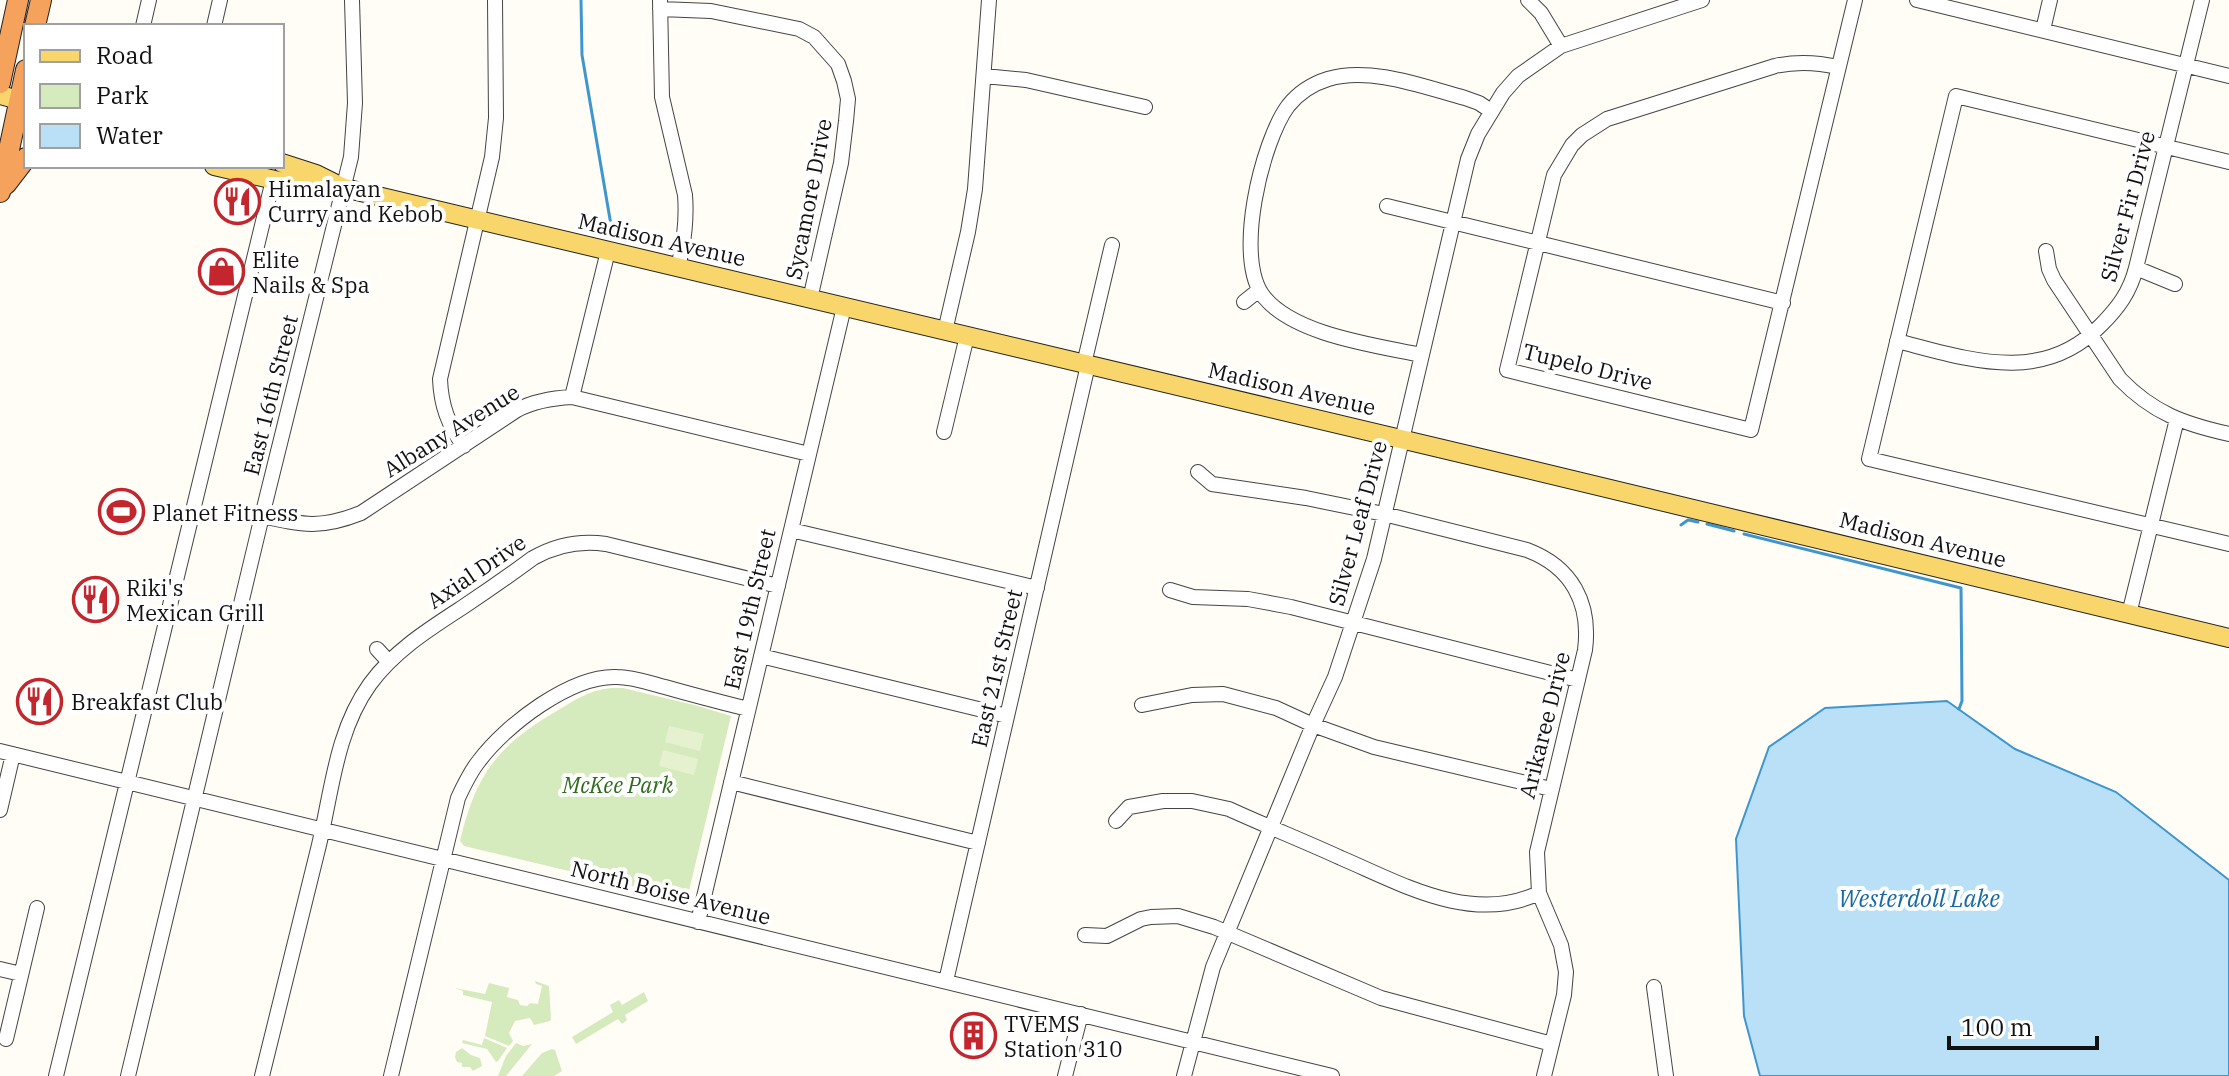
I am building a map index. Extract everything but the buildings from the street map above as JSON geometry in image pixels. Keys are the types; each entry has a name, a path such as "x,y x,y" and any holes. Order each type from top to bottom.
{"highway":[{"path":"35,24 41,0"},
{"path":"0,191 13,136 10,18"},
{"path":"10,96 15,69 24,60"},
{"path":"10,96 24,73"},
{"path":"0,191 24,161"}],"main road":[{"name":"Madison Avenue","path":"284,164 316,174 344,188 2229,638"},
{"name":"Madison Avenue","path":"222,168 314,189 344,188"}],"street":[{"path":"143,24 149,0"},
{"path":"214,24 220,0"},
{"name":"East 16th Street","path":"128,1076 351,157 355,131 352,0"},
{"path":"464,446 447,420 440,379 492,157 496,118 495,0"},
{"path":"945,331 975,189 989,0"},
{"path":"1528,0 1549,25 1561,46"},
{"name":"Tupelo Drive","path":"1838,67 1807,61 1783,64 1607,119 1572,145 1554,175 1507,370 1751,430 1855,0"},
{"path":"1917,0 2229,76"},
{"path":"2043,30 2050,0"},
{"name":"Silver Fir Drive","path":"1897,341 1979,361 2019,364 2066,351 2091,336 2116,311 2127,294 2136,268 2202,0"},
{"name":"Silver Leaf Drive","path":"1184,1076 1206,988 1226,932 1335,677 1374,559 1468,159 1478,134 1518,76 1561,46 1695,1"},
{"path":"660,4 662,97 686,207 686,228 678,267"},
{"name":"Sycamore Drive","path":"660,4 799,29 814,37 838,64 848,99 845,135 810,299"},
{"path":"984,76 1026,80 1145,107"},
{"path":"1421,355 1307,328 1265,299 1259,290 1251,262 1250,246 1255,201 1267,149 1287,107 1305,89 1340,76 1378,76 1465,98 1491,111"},
{"path":"2229,162 1956,96 1869,459 2229,544"},
{"path":"56,1076 273,180"},
{"path":"1387,206 1783,303"},
{"name":"East 21st Street","path":"946,981 1112,245"},
{"path":"572,397 608,251"},
{"path":"2046,251 2054,280 2120,379 2152,406 2177,419 2229,434"},
{"path":"2136,268 2175,284"},
{"path":"1244,302 1259,290"},
{"name":"East 19th Street","path":"698,922 844,307"},
{"path":"944,432 967,336"},
{"name":"Albany Avenue","path":"262,516 308,525 342,521 361,513 527,404 550,399 572,397 809,454"},
{"path":"2129,614 2177,419"},
{"name":"Arikaree Drive","path":"1198,472 1212,484 1384,514 1536,553 1580,582 1588,633 1537,852 1539,893 1561,945 1565,963 1564,995 1544,1076"},
{"path":"791,530 1037,588"},
{"name":"Axial Drive","path":"262,1076 344,735 370,684 389,662 432,627 533,558 569,544 606,544 778,586"},
{"path":"1170,590 1193,597 1248,599 1291,607 1578,680"},
{"path":"377,649 389,662"},
{"path":"761,656 1007,716"},
{"path":"391,1076 458,798 479,760 512,726 570,687 607,677 621,677 748,709"},
{"path":"1142,705 1192,695 1223,694 1250,699 1374,747 1551,789"},
{"path":"0,810 7,752"},
{"name":"North Boise Avenue","path":"7,752 1332,1076"},
{"path":"731,782 978,843"},
{"path":"1116,821 1129,807 1178,800 1205,803 1229,809 1438,899 1488,904 1517,901 1539,893"},
{"path":"6,1039 37,908"},
{"path":"1085,935 1107,936 1141,919 1178,916 1226,932 1381,998 1552,1044"},
{"path":"0,969 21,974"},
{"path":"1654,987 1666,1076"},
{"path":"1065,1076 1081,1014"}],"green space":[{"name":"McKee Park","path":"611,688 623,688 731,716 687,899 464,846 460,841 473,798 491,765 503,751 568,704"},
{"path":"669,726 704,734 700,751 665,742"},
{"path":"663,750 698,759 694,775 659,766"},
{"path":"535,981 549,986 551,1019 534,1025 530,1018 515,1021 509,1033 513,1041 509,1046 485,1036 492,1002 463,995 463,991 455,988 485,994 489,983 509,988 507,997 527,1006 530,1003 538,1004 542,986"},
{"path":"644,992 648,1001 625,1015 627,1020 622,1024 618,1019 576,1044 572,1037 613,1012 610,1005 619,1000 622,1005"},
{"path":"484,1038 507,1048 498,1061 487,1049 462,1043 463,1040 482,1045"},
{"path":"516,1043 523,1046 532,1044 506,1076 498,1076 506,1056"},
{"path":"462,1048 480,1058 482,1066 473,1071 470,1067 462,1067 455,1057"},
{"path":"552,1049 562,1071 554,1076 522,1076 542,1053"}],"water":[{"name":"Westerdoll Lake","path":"1947,701 2015,749 2116,792 2229,880 2229,1076 1760,1076 1744,1016 1736,839 1769,747 1825,708"}],"waterway":[{"path":"581,0 582,55 612,231"},
{"path":"1681,525 1688,520 1698,522"},
{"path":"1707,524 1734,531"},
{"path":"1744,534 1961,588 1962,701 1959,709"}],"place":[{"name":"Himalayan Curry and Kebob","path":"237,201"},
{"name":"Elite Nails & Spa","path":"221,272"},
{"name":"Planet Fitness","path":"121,512"},
{"name":"Riki's Mexican Grill","path":"95,600"},
{"name":"Breakfast Club","path":"40,701"},
{"name":"TVEMS Station 310","path":"973,1036"}]}
